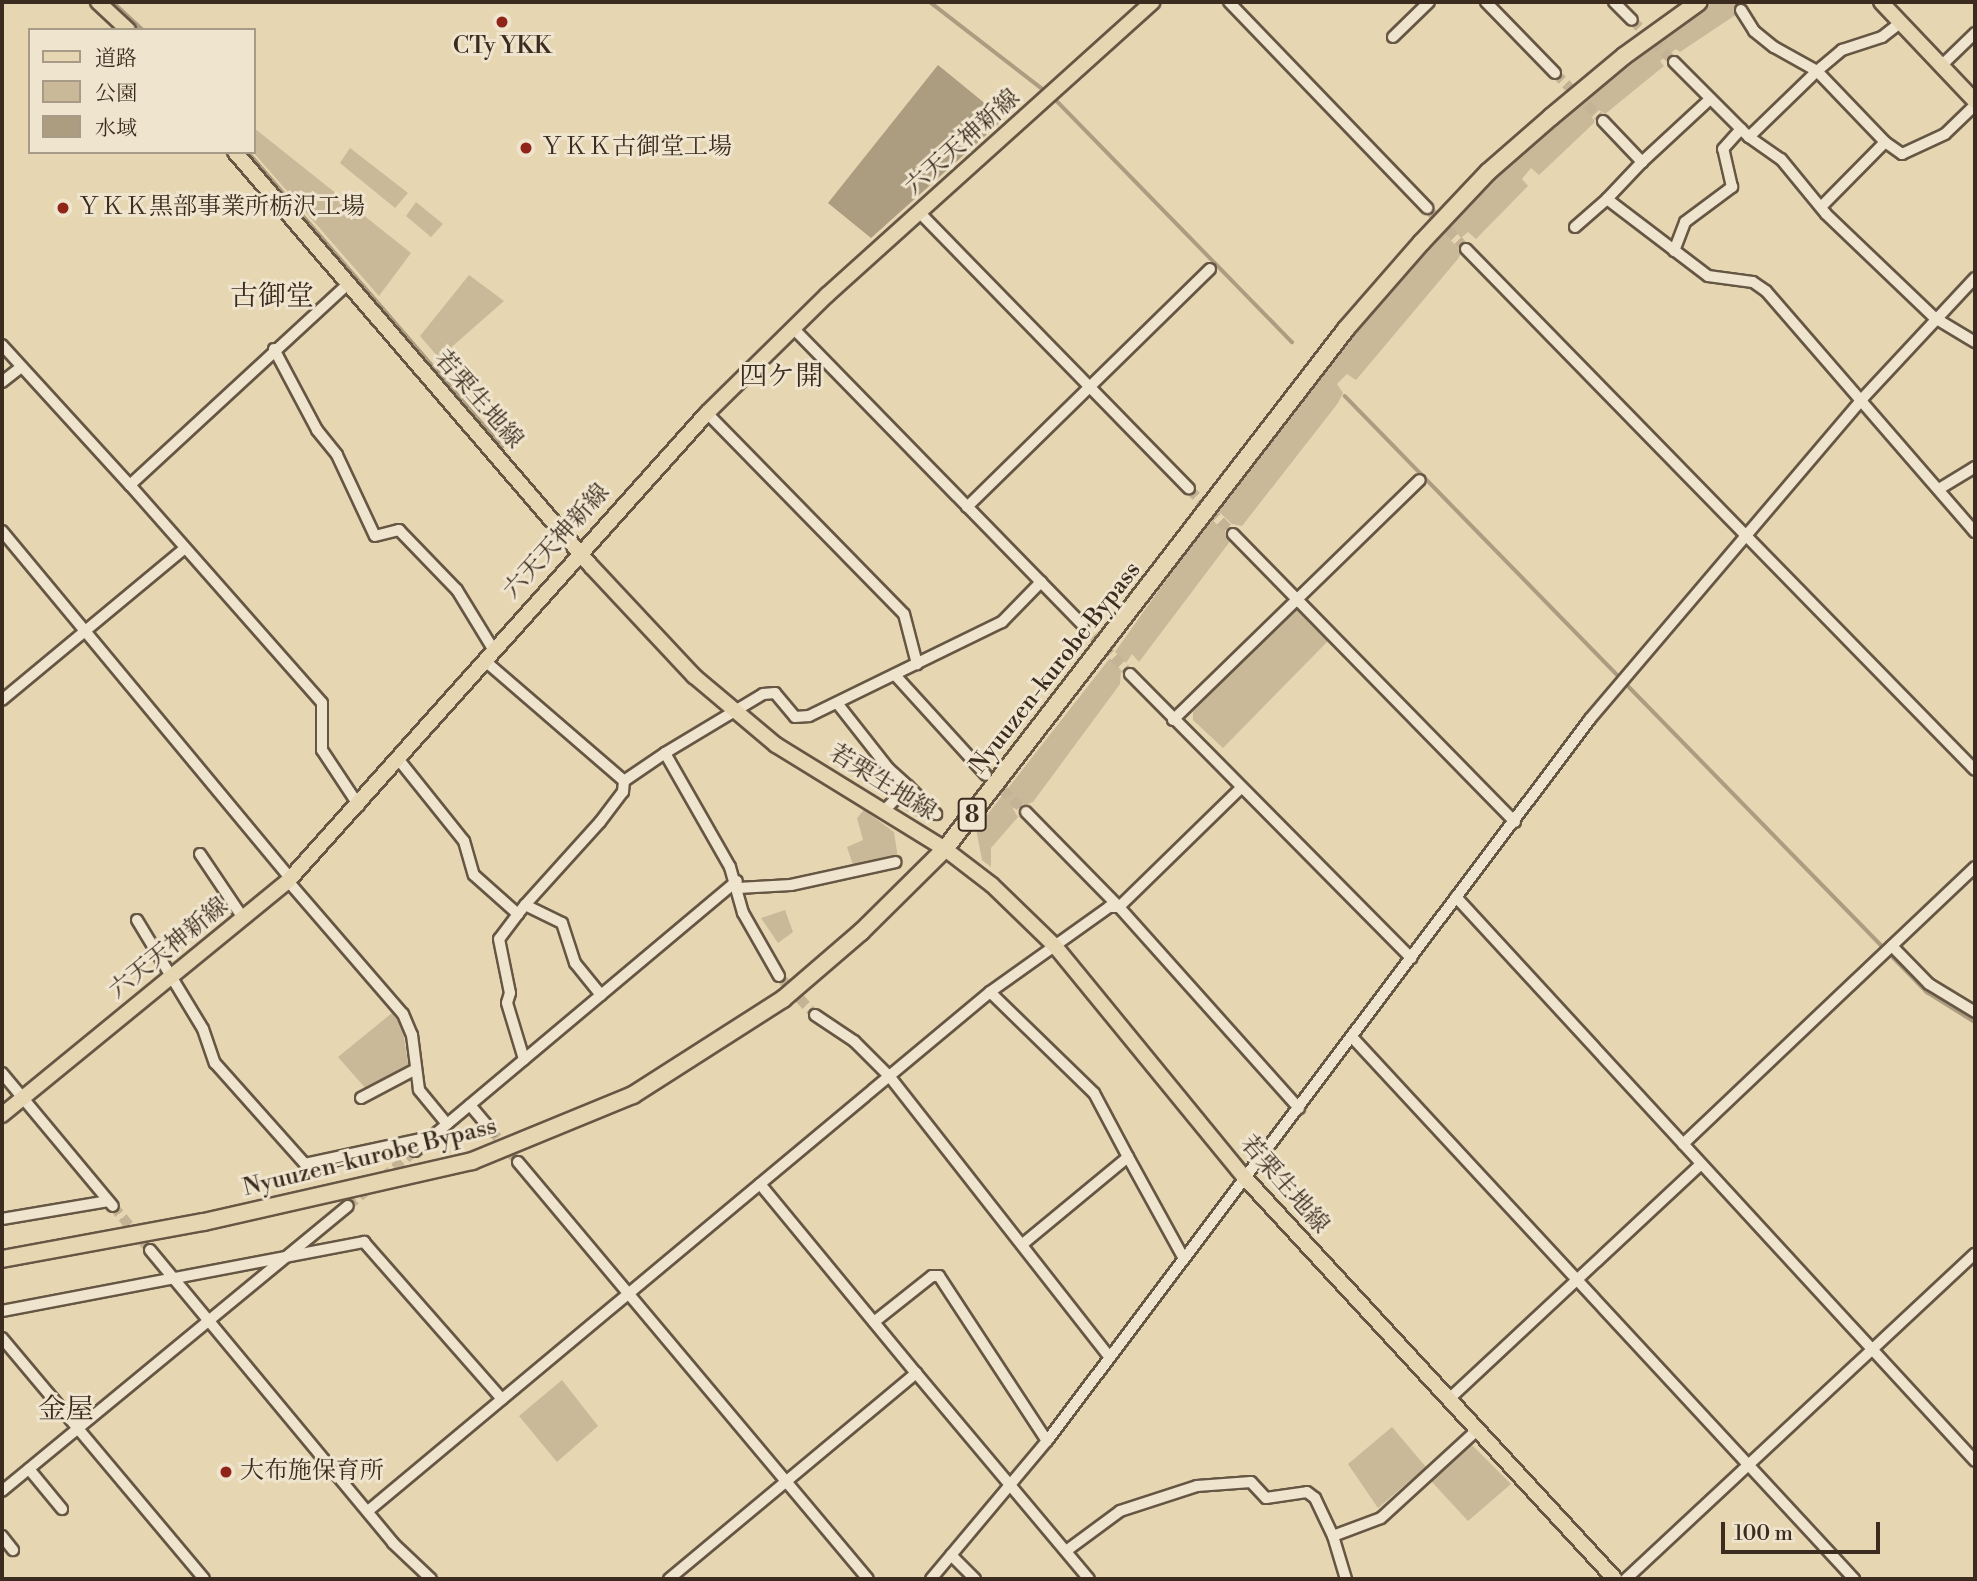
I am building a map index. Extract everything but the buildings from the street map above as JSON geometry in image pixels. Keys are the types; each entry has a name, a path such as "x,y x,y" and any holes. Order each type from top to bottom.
{"highway":[{"name":"Nyuuzen-kurobe Bypass","path":"2,1259 375,1185 472,1161 633,1095 783,999 861,932 945,849 1346,329 1421,243 1488,172 1551,117 1699,2"}],"main road":[{"path":"98,2 126,28"},
{"name":"六天天神新線","path":"2,1115 289,880 359,806 579,551 707,413 793,328 1152,2"},
{"path":"1881,2 1975,103"},
{"name":"若栗生地線","path":"237,154 646,628 735,711 776,745 945,849 992,885 1055,946 1246,1179 1615,1579"}],"street":[{"path":"1229,2 1427,208"},
{"path":"1393,37 1429,2"},
{"path":"1486,2 1555,73"},
{"path":"1614,2 1632,20"},
{"path":"1741,10 1754,31 1774,47 1817,71 1885,142 1902,154 1945,134 1975,103"},
{"path":"1674,251 1685,222 1732,187 1723,149 1842,50 1882,37 1901,22"},
{"path":"1942,65 1975,33"},
{"path":"1674,62 1745,133 1781,159 1821,207 1936,318 1975,342"},
{"path":"1575,227 1710,99"},
{"path":"1603,121 1642,162"},
{"path":"1821,207 1885,142"},
{"path":"1607,199 1709,275 1753,282 1766,291 1863,398 1975,532"},
{"path":"920,213 1189,489"},
{"path":"1466,249 1975,770"},
{"path":"967,507 1210,268"},
{"path":"932,1579 1046,1441 1590,719 1863,398 1975,278"},
{"path":"130,485 274,349 348,285"},
{"path":"793,328 1083,625"},
{"path":"2,345 130,485 184,550 322,703 322,750 359,806"},
{"path":"274,349 317,430 337,455 375,536 400,530 457,590 489,654 624,781"},
{"path":"2,383 21,367"},
{"path":"707,413 904,614 917,664"},
{"path":"1938,489 1975,467"},
{"path":"1173,720 1420,480"},
{"path":"2,531 402,1014 412,1035 419,1090 447,1124"},
{"path":"1233,534 1514,822"},
{"path":"2,700 184,550"},
{"path":"624,781 763,694 775,693 795,717 809,716 837,703 1002,622 1041,582"},
{"path":"1130,674 1411,958"},
{"path":"895,675 986,775"},
{"path":"837,703 888,769 936,814"},
{"path":"666,753 738,885 743,913 779,976"},
{"path":"399,760 464,841 474,875 522,910 562,923 575,963 601,995"},
{"path":"524,1059 506,1003 510,993 499,939 600,822 623,792 624,781"},
{"path":"885,810 908,786"},
{"path":"368,1511 990,992 1110,907 1119,906 1241,788"},
{"path":"1026,811 1119,906 1299,1108"},
{"path":"200,854 243,918"},
{"path":"415,1151 601,995 738,885 791,885 896,862"},
{"path":"1683,1144 1975,867"},
{"path":"1456,897 1975,1461"},
{"path":"137,920 203,1030 215,1063 305,1164 433,1136"},
{"path":"1892,946 1929,984 1975,1012"},
{"path":"990,992 1094,1093 1184,1259"},
{"path":"815,1015 854,1041 890,1077 1110,1356"},
{"path":"1352,1037 1854,1579"},
{"path":"361,1098 416,1069"},
{"path":"2,1073 111,1204 2,1219"},
{"path":"470,1105 491,1130"},
{"path":"1023,1244 1128,1157"},
{"path":"517,1162 868,1579"},
{"path":"1448,1400 1701,1164"},
{"path":"760,1184 1008,1486 1089,1579"},
{"path":"2,1491 348,1206"},
{"path":"2,1311 172,1276 282,1261 364,1241 502,1399"},
{"path":"150,1250 368,1511 431,1579"},
{"path":"1626,1579 1975,1254"},
{"path":"874,1322 932,1276 939,1276 1046,1441"},
{"path":"2,1338 204,1579"},
{"path":"669,1579 916,1373"},
{"path":"1333,1536 1381,1518 1476,1431"},
{"path":"29,1469 62,1509"},
{"path":"1066,1551 1120,1511 1198,1486 1251,1482 1266,1498 1307,1492 1315,1498 1333,1536 1346,1579"},
{"path":"2,1536 13,1550"},
{"path":"951,1555 975,1579"}],"green space":[{"path":"1713,2 1756,2 1734,7 1737,14 1680,52 1676,49 1660,61 1664,66 1605,114 1599,110 1592,117 1595,122 1539,175 1531,168 1522,179 1528,186 1476,239 1468,232 1461,238 1449,224 1504,169 1634,59"},
{"path":"256,130 411,253 379,296 255,154"},
{"path":"350,148 408,193 395,208 340,163"},
{"path":"416,202 443,224 431,237 406,216"},
{"path":"1443,232 1462,252 1457,260 1356,380 1347,374 1337,384 1343,393 1338,403 1242,526 1232,524 1216,509 1387,295"},
{"path":"469,275 504,301 439,358 420,336"},
{"path":"1210,518 1232,538 1139,662 1132,654 1126,663 1115,652"},
{"path":"1296,607 1329,640 1223,748 1193,720 1193,712"},
{"path":"1110,658 1121,670 1120,684 1033,802 1025,805 1020,801 1013,809 1018,817 991,848 991,867 982,860 976,829"},
{"path":"909,793 933,815 921,820 897,804"},
{"path":"864,810 894,832 898,858 853,865 847,847 863,840 857,818"},
{"path":"785,910 793,932 778,943 761,918"},
{"path":"392,1013 402,1026 409,1069 367,1090 338,1057"},
{"path":"562,1380 598,1426 557,1462 519,1416"},
{"path":"1392,1427 1426,1467 1378,1508 1348,1464"},
{"path":"1471,1444 1511,1484 1468,1521 1431,1481"}],"water":[{"path":"938,65 1004,119 871,238 828,203"}],"waterway":[{"path":"113,2 141,28"},
{"path":"930,2 1045,91"},
{"path":"1054,98 1292,342"},
{"path":"250,154 502,446"},
{"path":"1345,396 1927,992 1975,1022"}],"tunnel":[{"path":"1632,20 1674,62"},
{"path":"1555,73 1603,121"},
{"path":"1427,208 1466,249"},
{"path":"1189,489 1233,534"},
{"path":"1083,625 1130,674"},
{"path":"991,779 1026,812"},
{"path":"779,976 815,1015"},
{"path":"491,1130 518,1162"},
{"path":"348,1206 415,1151"},
{"path":"113,1206 150,1250"}],"place":[{"name":"CTy YKK","path":"502,22"},
{"name":"ＹＫＫ古御堂工場","path":"526,148"},
{"name":"ＹＫＫ黒部事業所栃沢工場","path":"63,208"},
{"name":"大布施保育所","path":"226,1472"}],"district":[{"name":"古御堂","path":"272,297"},
{"name":"四ケ開","path":"781,377"},
{"name":"金屋","path":"66,1410"}]}
